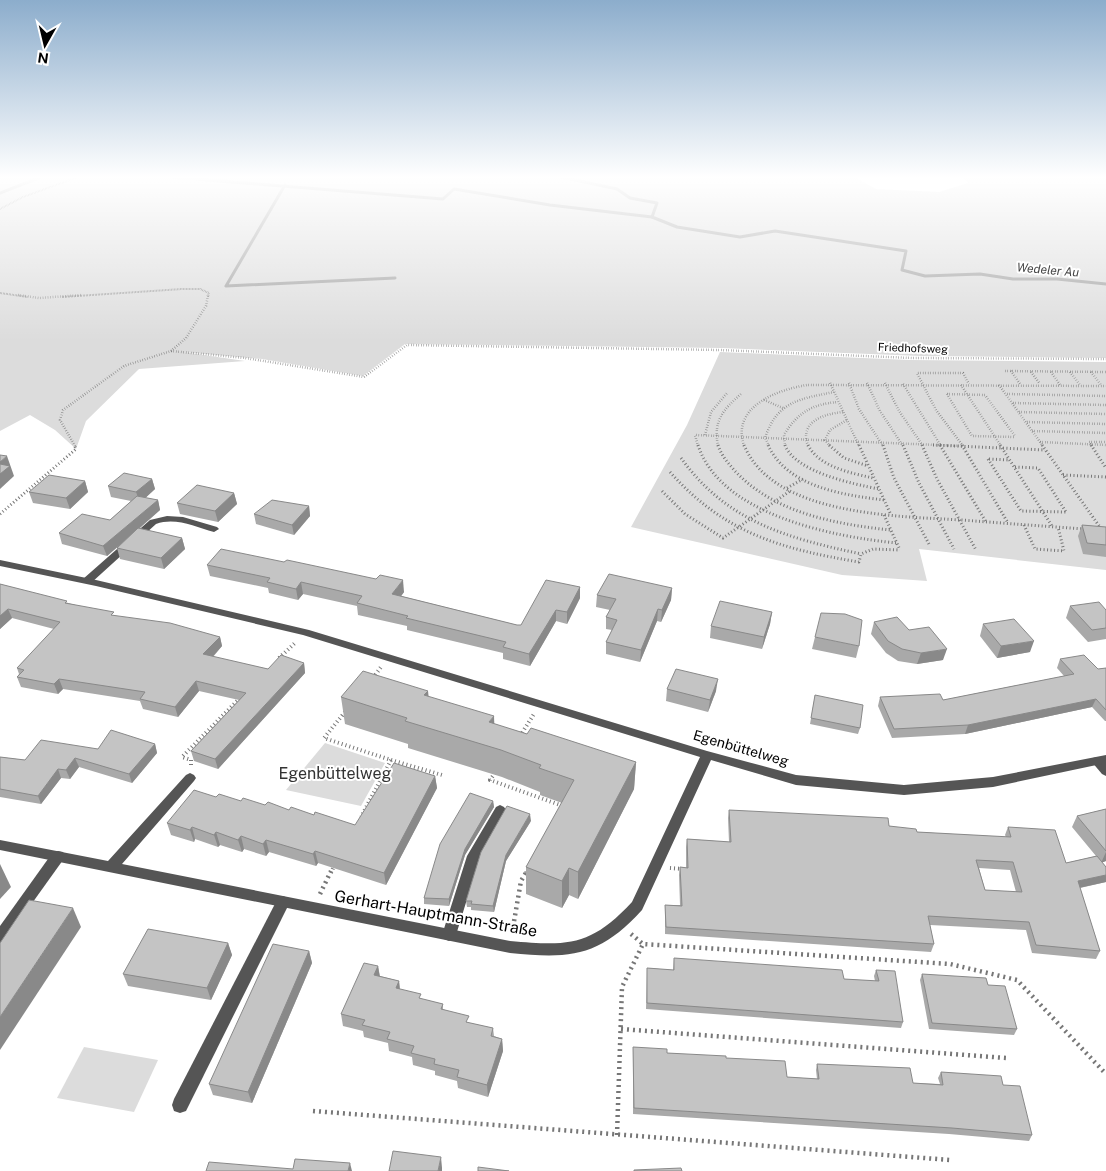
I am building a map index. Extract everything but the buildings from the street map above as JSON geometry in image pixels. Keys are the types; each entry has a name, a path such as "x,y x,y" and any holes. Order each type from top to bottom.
{"street":[{"path":"87,581 154,522 160,519 170,518 214,529"},
{"name":"Egenbüttelweg","path":"0,563 87,581 305,632 796,780 904,790 993,782 1102,760"},
{"name":"Gerhart-Hauptmann-Straße","path":"0,845 449,935 549,951 574,949 593,942 620,926 637,906 708,755"},
{"path":"1102,760 1106,771"},
{"path":"111,866 190,778"},
{"path":"449,935 474,856 500,810"},
{"path":"0,937 58,856"},
{"path":"180,1105 283,902"}],"path":[{"path":"0,292 39,298 182,289 200,289 209,293 206,306 186,338 171,351 124,366 63,410 60,420 76,449 0,514"},
{"name":"Friedhofsweg","path":"171,351 245,358 364,377 407,346 720,350 912,358 1106,359"},
{"path":"1005,371 1106,372"},
{"path":"1011,372 1020,385"},
{"path":"1031,372 1040,385"},
{"path":"1051,372 1060,385"},
{"path":"1070,372 1080,385"},
{"path":"1091,372 1101,386"},
{"path":"969,384 963,373 917,373 936,410 963,447 1008,524"},
{"path":"830,383 891,515"},
{"path":"848,383 859,409 882,443 894,478 930,546"},
{"path":"1084,529 884,515 827,505 786,488 761,471 745,453 741,437 743,421 750,410 772,395 803,385 866,383 1106,386"},
{"path":"866,383 880,411 902,444 919,483 940,519 954,549"},
{"path":"885,384 899,411 923,446 938,479 976,550"},
{"path":"903,384 942,446 961,484 986,522"},
{"path":"960,384 1053,527"},
{"path":"999,385 1104,531"},
{"path":"834,392 800,400 784,408 768,422 765,438 773,456 788,470 833,492 884,500"},
{"path":"705,435 706,422 711,410 727,393"},
{"path":"742,394 723,411 718,420 716,436 722,456 741,479 776,501 823,520 851,526 890,530"},
{"path":"946,394 966,395 985,395 1015,437 972,436 946,394"},
{"path":"1006,394 1106,396"},
{"path":"764,400 784,408"},
{"path":"838,402 824,403 798,415 788,425 784,438 788,450 816,472 847,484 879,489"},
{"path":"1013,403 1106,405"},
{"path":"843,412 830,414 813,422 807,429 806,439 808,447 813,454 827,463 848,472 873,478"},
{"path":"1019,412 1106,414"},
{"path":"847,420 832,427 826,434 825,440 830,449 841,457 868,466"},
{"path":"1026,422 1106,424"},
{"path":"1032,431 1106,433"},
{"path":"897,543 852,539 829,534 791,523 762,510 721,482 707,466 695,435 1045,450"},
{"path":"1040,442 1106,443"},
{"path":"1090,444 1106,468"},
{"path":"680,458 689,473 707,491 749,520 782,534 821,546 862,554 873,549 900,550 884,515"},
{"path":"1010,460 988,459 1021,510 1066,512 1038,468 1014,467"},
{"path":"670,472 684,490 701,506 737,528 801,551 831,558 859,562 862,554"},
{"path":"1063,475 1106,477"},
{"path":"786,488 804,479"},
{"path":"662,490 686,514 723,538 791,490"},
{"path":"1024,525 1035,549 1064,551 1058,527"},
{"path":"1093,530 1104,531"},
{"path":"278,660 305,632"},
{"path":"372,679 390,657"},
{"path":"190,778 191,760 182,757 244,694"},
{"path":"516,742 542,704"},
{"path":"348,709 324,738 442,775"},
{"path":"359,821 391,760"},
{"path":"501,765 490,780 566,806 561,815"},
{"path":"312,908 336,864"},
{"path":"510,946 521,881 531,864"},
{"path":"656,868 686,869"},
{"path":"617,1135 622,987 643,944 950,964 1017,980 1106,1074"},
{"path":"621,1030 1006,1058"},
{"path":"313,1111 950,1160"}],"green space":[{"path":"0,232 1106,232 1106,358 921,356 721,348 405,344 363,376 262,359 183,352 245,361 139,369 86,421 76,449 55,430 30,415 0,431"},
{"path":"720,352 910,360 1106,362 1106,570 919,549 927,581 842,575 631,527 687,425"},
{"name":"Egenbüttelweg","path":"325,743 385,763 361,806 286,790"},
{"path":"84,1047 158,1060 134,1112 57,1098"}],"waterway":[{"path":"258,232 226,286 395,278"},
{"name":"Wedeler Au","path":"706,232 740,237 771,232"},
{"name":"Wedeler Au","path":"779,232 906,251 902,270 925,276 980,274 1013,279 1057,279 1106,284"}]}
